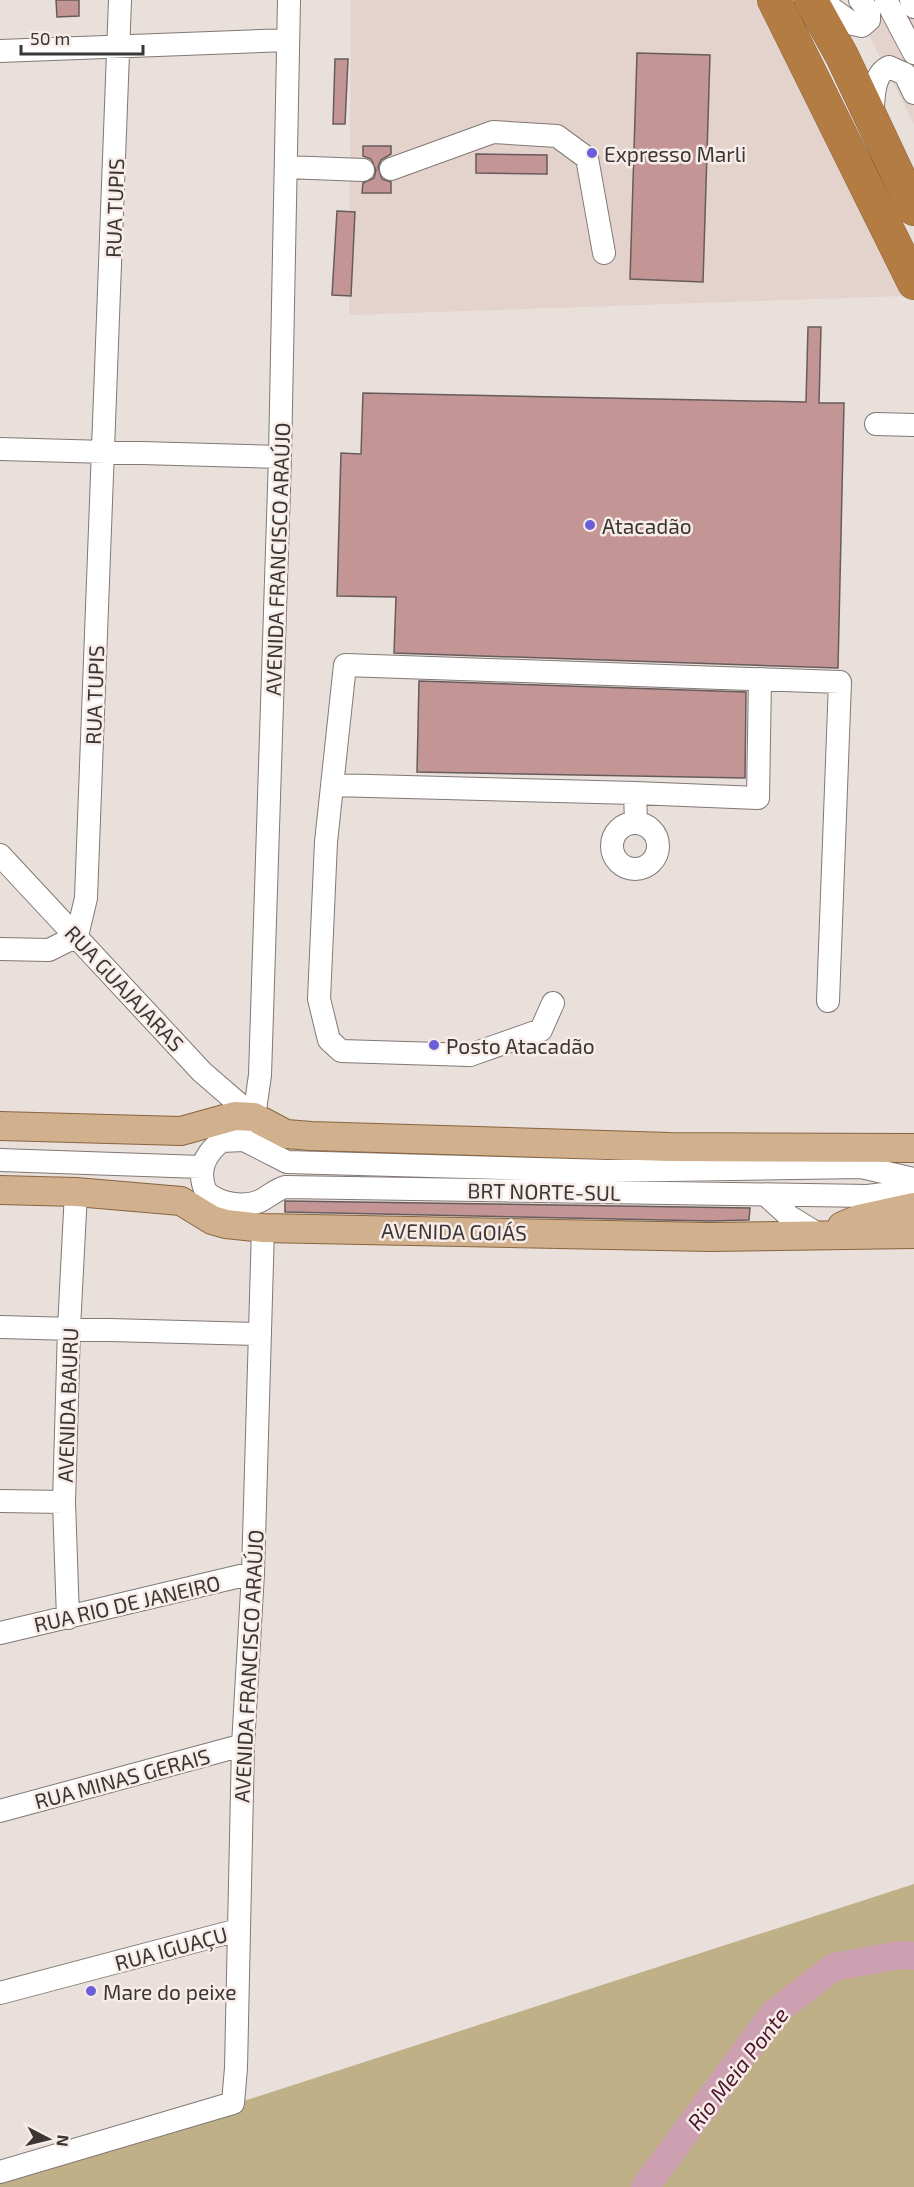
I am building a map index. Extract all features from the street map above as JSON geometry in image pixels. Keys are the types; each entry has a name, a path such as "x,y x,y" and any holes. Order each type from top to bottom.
{"highway":[{"path":"774,0 914,284"},
{"path":"811,0 842,56 872,125 914,209"}],"main road":[{"path":"0,1126 181,1131 235,1116 254,1117 286,1134 302,1135 670,1147 914,1148"},
{"path":"819,1148 914,1165"},
{"name":"AVENIDA GOIÁS","path":"0,1190 76,1192 185,1202 212,1220 253,1227 710,1237 914,1234"},
{"path":"821,1236 859,1219 914,1207"}],"street":[{"name":"RUA TUPIS","path":"76,936 86,898 120,0"},
{"name":"AVENIDA FRANCISCO ARAÚJO","path":"254,1117 260,1075 280,457 289,0"},
{"path":"820,0 853,24 862,26 869,20 868,12 860,0"},
{"path":"886,0 914,53"},
{"path":"902,0 914,29"},
{"path":"911,0 914,7"},
{"path":"0,51 288,40"},
{"path":"872,125 877,79 882,70 889,67 904,74 914,93"},
{"path":"391,169 493,132 557,136 587,158 604,253"},
{"path":"286,167 363,170"},
{"path":"876,424 914,425"},
{"path":"0,449 280,457"},
{"path":"553,1003 541,1030 470,1055 368,1054 342,1051 329,1040 319,999 326,842 345,665 840,682 836,859 828,1001"},
{"path":"332,785 758,798 760,679"},
{"path":"635,793 636,822"},
{"name":"RUA GUAJAJARAS","path":"0,855 202,1072 254,1117"},
{"path":"0,949 49,950 76,936"},
{"path":"253,1227 212,1197 202,1184 201,1167 204,1158 254,1117"},
{"name":"BRT NORTE-SUL","path":"221,1142 243,1140 287,1162 609,1171 861,1167 914,1179"},
{"path":"0,1160 201,1167"},
{"name":"BRT NORTE-SUL","path":"212,1197 227,1203 256,1202 272,1191 285,1187 868,1196 914,1190"},
{"name":"AVENIDA BAURU","path":"68,1618 64,1502 76,1192"},
{"path":"766,1195 790,1217 821,1236"},
{"name":"AVENIDA FRANCISCO ARAÚJO","path":"0,2172 233,2103 243,1745 253,1573 259,1334 253,1227"},
{"path":"0,1327 259,1334"},
{"path":"0,1501 64,1502"},
{"name":"RUA RIO DE JANEIRO","path":"0,1633 253,1573"},
{"name":"RUA MINAS GERAIS","path":"0,1811 243,1745"},
{"name":"RUA IGUAÇU","path":"0,1993 238,1930"}],"shaded area":[{"name":"Expresso Marli","path":"351,0 763,0 903,296 349,315"},
{"path":"851,0 914,0 914,124"},
{"path":"914,1884 914,2187 0,2187 0,2180"}],"building":[{"path":"56,0 79,0 79,16 57,17"},
{"path":"637,53 710,55 703,282 630,279"},
{"path":"335,59 348,59 345,124 333,124"},
{"path":"363,146 391,146 391,154 381,160 378,167 382,179 391,182 391,193 362,193 363,183 374,178 376,170 371,159 363,156"},
{"path":"476,154 547,155 547,174 476,173"},
{"path":"337,211 355,212 351,296 332,295"},
{"name":"Atacadão","path":"808,327 821,327 819,403 844,403 838,668 394,653 396,597 337,596 341,453 361,454 363,393 806,402"},
{"path":"419,681 746,692 745,778 417,772"},
{"path":"285,1201 750,1208 749,1220 710,1221 285,1212"}],"waterway":[{"name":"Rio Meia Ponte","path":"645,2187 774,2013 834,1967 899,1955 914,1956"}],"place":[{"name":"Expresso Marli","path":"592,153"},
{"name":"Atacadão","path":"590,525"},
{"name":"Posto Atacadão","path":"434,1045"},
{"name":"Mare do peixe","path":"91,1991"}]}
